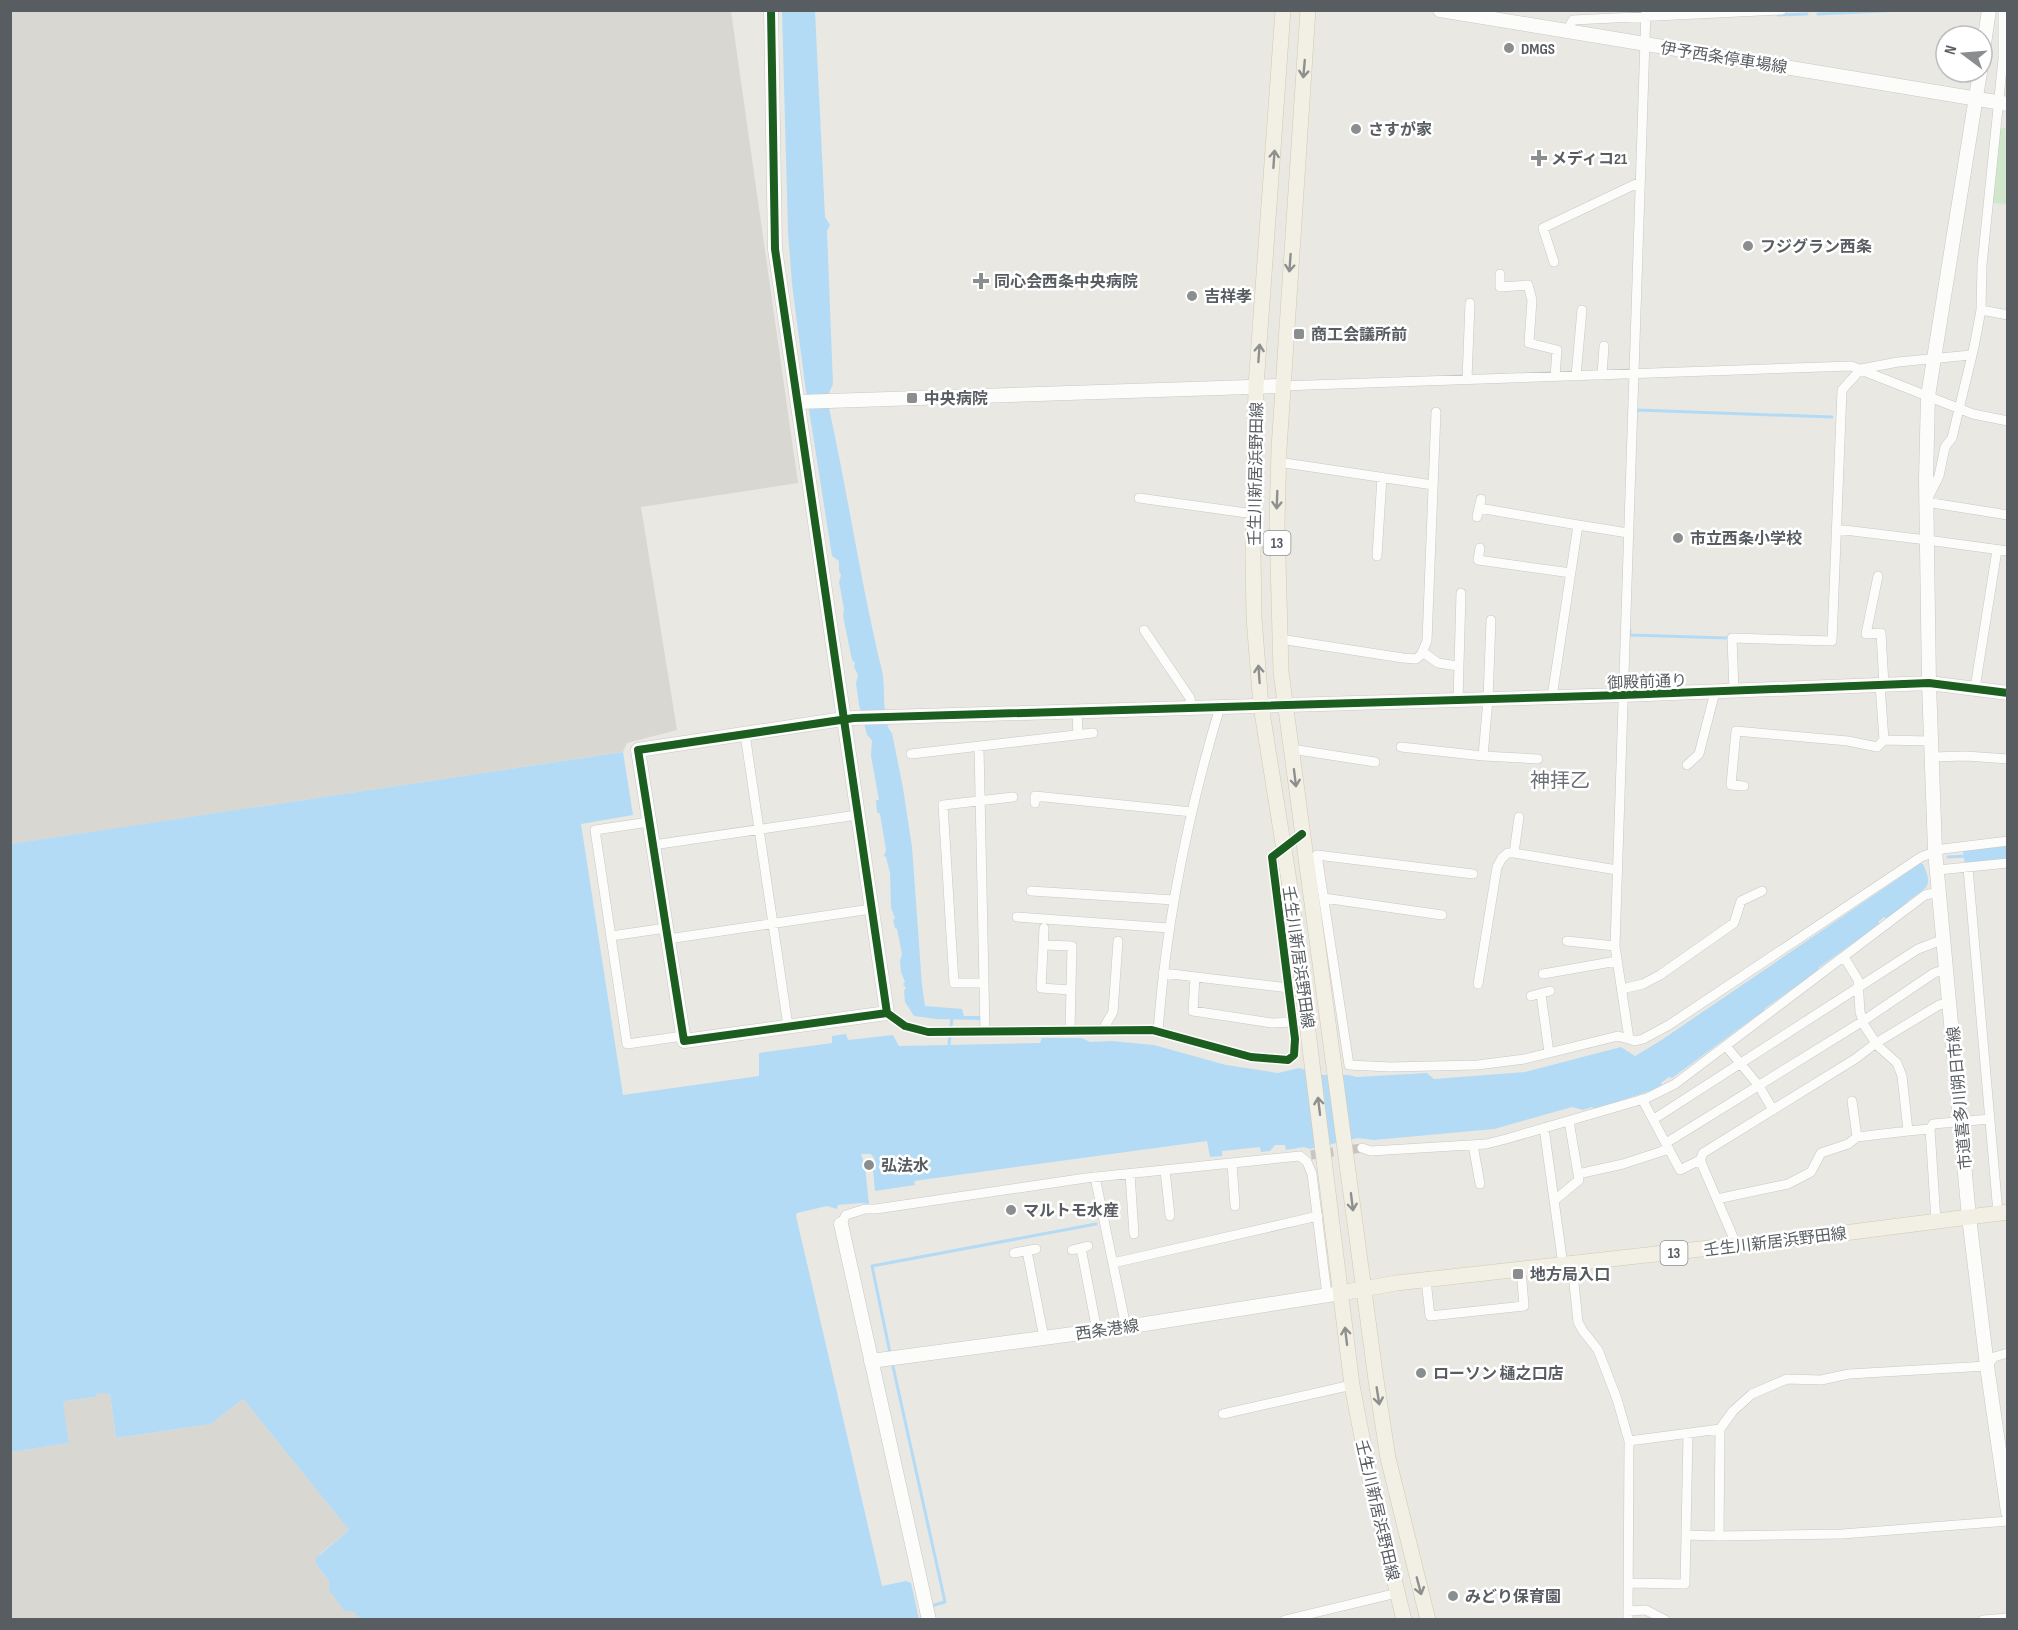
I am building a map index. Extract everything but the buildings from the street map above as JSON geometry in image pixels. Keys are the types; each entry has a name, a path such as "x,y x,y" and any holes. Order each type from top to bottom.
{"main road":[{"name":"壬生川新居浜野田線","path":"1283,10 1256,386 1254,618 1261,706 1290,887 1314,1064 1317,1151 1334,1294 1370,1479 1401,1619"},
{"name":"壬生川新居浜野田線","path":"1308,10 1281,386 1277,522 1281,672 1302,834 1315,882 1334,1072 1388,1458 1428,1620"},
{"name":"壬生川新居浜野田線","path":"1334,1294 1396,1283 1737,1246 2003,1212"}],"street":[{"path":"771,10 775,249 802,402 849,718 857,815 888,1013 905,1026 928,1032 1103,1029 1158,1032 1251,1057 1288,1060 1294,1055 1296,1048 1272,857 1302,834"},
{"name":"伊予西条停車場線","path":"1440,10 2003,103"},
{"path":"1566,32 1573,20 1646,13 1782,10"},
{"path":"2003,10 2003,103 1982,265 1981,310 1952,438 1945,447 1939,476 1926,502 2007,515"},
{"path":"1629,1039 1615,946 1646,13"},
{"name":"市道喜多川朔日市線","path":"1978,84 1929,396 1926,502 1930,741 1935,851 1969,1217 2007,1512"},
{"path":"1554,262 1543,228 1640,182"},
{"path":"1500,274 1500,287 1528,285 1532,300 1529,343 1557,350 1555,376"},
{"path":"1467,379 1470,303"},
{"path":"1576,376 1582,310"},
{"path":"1981,310 2007,315"},
{"path":"1602,375 1604,346"},
{"path":"1734,691 1732,638 1832,641 1842,390 1861,369 1898,362 1971,356"},
{"path":"802,402 1838,366 1861,369 1973,414 2007,421"},
{"path":"1280,639 1410,659 1416,659 1424,652 1427,641 1436,412"},
{"path":"1278,462 1433,485"},
{"path":"1377,556 1382,477"},
{"path":"1139,498 1254,514"},
{"path":"1479,508 1628,533"},
{"path":"1552,697 1578,525"},
{"path":"1836,530 2007,552"},
{"path":"1480,548 1478,560 1571,573"},
{"path":"1975,688 1997,550"},
{"path":"1878,576 1866,633 1881,633 1884,740"},
{"path":"1458,700 1461,593"},
{"path":"1483,756 1491,620"},
{"path":"1143,630 1190,698 1191,708"},
{"path":"1424,652 1438,663 1458,666"},
{"name":"御殿前通り","path":"649,822 638,750 849,718 1623,695 1929,683 2007,693"},
{"path":"1688,765 1699,754 1715,692"},
{"path":"1158,1032 1162,973 1174,900 1201,770 1220,707"},
{"path":"1077,711 1078,735"},
{"path":"1744,786 1731,785 1736,730 1848,741 1877,747 1884,740 1930,741"},
{"path":"911,754 1093,733"},
{"path":"745,734 788,1026"},
{"path":"979,747 985,1031"},
{"path":"1401,747 1483,756 1538,759"},
{"path":"1291,749 1375,762"},
{"path":"1931,757 1966,756 2007,759"},
{"path":"1035,803 1035,796 1192,812"},
{"path":"984,983 954,983 943,805 979,799 1013,797"},
{"path":"653,845 857,815"},
{"path":"1514,853 1520,817"},
{"path":"683,1036 627,1044 595,830 649,822 684,1041 888,1013"},
{"path":"1473,874 1317,855 1315,882 1324,898 1349,1065 1457,1066 1524,1059 1618,1036 1643,1039 1663,1029 1913,862 1935,851 2007,841"},
{"path":"1478,984 1497,867 1508,853 1617,870"},
{"path":"1938,870 2007,863"},
{"path":"1968,868 1990,1119 2003,1212"},
{"path":"1290,887 1315,882"},
{"path":"1031,891 1174,900"},
{"path":"1622,989 1643,984 1676,965 1734,923 1741,901 1762,891"},
{"path":"1362,1148 1371,1151 1473,1144 1506,1139 1642,1099 1675,1084 1925,896 1939,892"},
{"path":"1324,898 1442,915"},
{"path":"611,936 667,934 772,923 871,909"},
{"path":"1017,917 1169,928"},
{"path":"1044,928 1041,988 1071,990"},
{"path":"1654,1119 1918,950 1944,939"},
{"path":"1103,1029 1113,1012 1118,941"},
{"path":"1567,942 1615,946"},
{"path":"1043,945 1071,946 1070,1030"},
{"path":"1844,957 1858,980 1863,1021 1876,1043 1897,1063 1902,1076 1908,1131"},
{"path":"1543,974 1617,961"},
{"path":"1578,1174 1623,1164 1668,1146 1934,973 1947,969"},
{"path":"1162,973 1289,988"},
{"path":"1195,977 1192,1011 1272,1023 1293,1022"},
{"path":"1531,996 1546,992 1549,1053"},
{"path":"1642,1099 1680,1170 1700,1160 1703,1153 1855,1059 1876,1043 1939,1005 1950,1002"},
{"path":"1726,1046 1759,1086 1773,1110"},
{"path":"1852,1101 1857,1137"},
{"path":"1936,1221 1930,1129 1933,1124 1990,1119"},
{"path":"1555,1200 1579,1180 1569,1121"},
{"path":"1544,1128 1578,1322 1582,1331 1598,1350 1617,1399 1629,1441 1628,1615 1646,1610 1665,1620"},
{"path":"1717,1199 1788,1184 1811,1172 1821,1153 1848,1144 1857,1137 1930,1129"},
{"path":"1473,1144 1480,1184"},
{"path":"929,1620 841,1224 846,1215 865,1209 1095,1177 1300,1156 1317,1151"},
{"path":"1300,1156 1308,1162 1312,1174 1334,1294"},
{"path":"1700,1160 1737,1246"},
{"path":"1232,1163 1236,1206"},
{"path":"1165,1170 1170,1216"},
{"path":"1130,1173 1134,1234"},
{"path":"1095,1177 1126,1327"},
{"path":"1113,1263 1318,1215"},
{"path":"1080,1248 1097,1331"},
{"path":"1014,1253 1032,1250 1044,1338"},
{"path":"1426,1280 1430,1316 1524,1306 1521,1269"},
{"name":"西条港線","path":"872,1361 1126,1327 1334,1294"},
{"path":"1719,1536 1720,1429 1733,1411 1752,1394 1787,1378 1821,1380 1849,1374 1987,1366 1994,1357 2007,1353"},
{"path":"1223,1414 1352,1385"},
{"path":"1629,1441 1720,1429"},
{"path":"1628,1583 1685,1584 1688,1434"},
{"path":"1686,1535 1842,1534 2007,1521"},
{"path":"1285,1620 1397,1593"},
{"path":"1983,1620 2005,1619"}],"shaded area":[{"path":"10,11 731,11 798,483 641,507 677,730 627,743 623,752 11,844"},
{"path":"98,1393 110,1394 116,1438 211,1424 243,1399 349,1530 321,1553 316,1564 329,1581 346,1612 355,1613 361,1619 11,1619 10,1452 69,1443 62,1403 95,1397"}],"green space":[{"path":"1998,128 2007,128 2007,204 1991,203"}],"water":[{"path":"782,11 815,11 825,217 830,225 827,231 833,384 829,393 829,408 882,671 886,721 892,733 903,788 912,847 925,1006 962,1009 964,1016 980,1016 981,1020 914,1016 905,1002 904,990 906,988 903,984 905,982 900,961 902,954 893,920 895,918 891,908 890,873 884,856 886,850 880,814 877,812 876,800 879,800 871,756 872,740 867,735 859,705 856,683 858,675 852,660 843,616 839,561 832,556 792,284 788,232"},
{"path":"623,752 633,815 581,824 623,1095 759,1076 759,1053 832,1043 832,1036 846,1034 848,1040 893,1035 899,1046 1040,1043 1042,1038 1082,1038 1090,1042 1111,1041 1154,1045 1226,1065 1278,1073 1299,1068 1323,1075 1357,1077 1427,1073 1434,1079 1525,1072 1621,1047 1635,1056 1921,863 1928,883 1907,904 1887,919 1884,917 1878,922 1880,924 1764,1009 1766,1012 1759,1014 1672,1078 1669,1077 1661,1083 1662,1085 1595,1109 1592,1107 1583,1110 1572,1107 1494,1129 1374,1140 1358,1138 1310,1149 1304,1147 1286,1150 1285,1145 1275,1145 1270,1151 1261,1152 1260,1147 1222,1151 1222,1156 1210,1157 1207,1141 914,1181 915,1185 875,1191 874,1158 871,1154 861,1154 865,1166 869,1204 838,1205 837,1209 827,1206 797,1213 796,1216 882,1586 906,1581 911,1583 919,1619 361,1620 355,1613 345,1612 329,1590 329,1581 316,1564 316,1558 349,1530 243,1399 211,1424 116,1438 110,1394 98,1393 95,1397 63,1403 69,1443 11,1452 10,844"},
{"path":"2007,846 2007,861 1965,865 1963,851"}],"waterway":[{"path":"1818,14 1902,10"},
{"path":"1778,15 1807,14"},
{"path":"1637,412 1637,410 1832,417"},
{"path":"1630,631 1629,635 1727,638"},
{"path":"1948,857 1967,856"},
{"path":"949,1044 952,1018"},
{"path":"890,1353 872,1266 1096,1224"},
{"path":"892,1362 945,1602 931,1606"}],"tunnel":[{"path":"1311,1155 1362,1148"}],"cycle path":[{"path":"771,10 775,249 887,1013 905,1026 928,1032 1152,1030 1251,1057 1288,1060 1294,1055 1295,1039 1272,857 1302,834"},
{"path":"887,1013 684,1041 638,750 854,718 1623,695 1929,683 2008,693"}],"place":[{"name":"DMGS","path":"1509,48"},
{"name":"さすが家","path":"1356,129"},
{"name":"メディコ21","path":"1539,158"},
{"name":"フジグラン西条","path":"1748,246"},
{"name":"同心会西条中央病院","path":"981,281"},
{"name":"吉祥孝","path":"1192,296"},
{"name":"商工会議所前","path":"1299,334"},
{"name":"中央病院","path":"912,398"},
{"name":"市立西条小学校","path":"1678,538"},
{"name":"弘法水","path":"869,1165"},
{"name":"マルトモ水産","path":"1011,1210"},
{"name":"地方局入口","path":"1518,1274"},
{"name":"ローソン 樋之口店","path":"1421,1373"},
{"name":"みどり保育園","path":"1453,1596"}],"district":[{"name":"神拝乙","path":"1560,780"}]}
